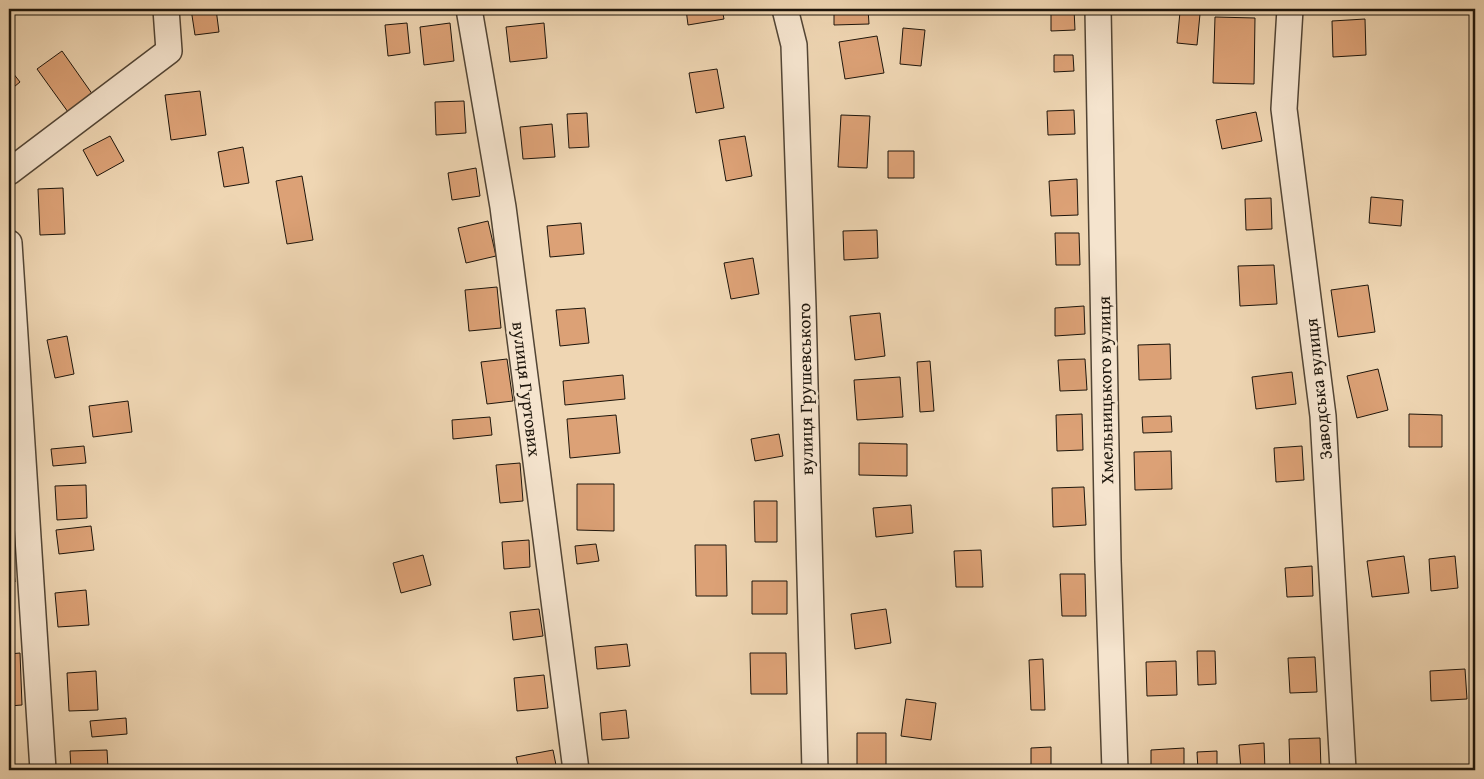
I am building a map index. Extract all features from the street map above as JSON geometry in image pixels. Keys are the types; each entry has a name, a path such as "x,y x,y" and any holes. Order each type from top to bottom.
{"street":[{"path":"9,172 169,51 166,9"},
{"name":"вулиця Гуртових","path":"469,9 504,207 576,770"},
{"name":"вулиця Грушевського","path":"785,9 794,44 815,770"},
{"name":"Хмельницького вулиця","path":"1098,9 1108,551 1115,770"},
{"name":"Заводська вулиця","path":"1290,9 1284,109 1323,416 1343,770"},
{"path":"9,243 43,770"}],"building":[{"path":"191,9 216,9 219,32 195,35"},
{"path":"686,9 722,9 724,19 688,25"},
{"path":"834,9 868,9 869,24 834,25"},
{"path":"1051,9 1074,9 1075,30 1051,31"},
{"path":"1180,12 1200,14 1197,45 1177,43"},
{"path":"1215,17 1255,18 1254,84 1213,83"},
{"path":"1365,19 1366,55 1333,57 1332,21"},
{"path":"407,23 410,53 388,56 385,25"},
{"path":"450,23 454,61 424,65 420,27"},
{"path":"544,23 547,58 510,62 506,27"},
{"path":"903,28 925,30 921,66 900,64"},
{"path":"877,36 884,73 845,79 839,42"},
{"path":"62,51 93,95 68,112 37,69"},
{"path":"1054,55 1073,55 1074,71 1054,72"},
{"path":"9,68 20,82 9,91"},
{"path":"717,69 724,108 696,113 689,73"},
{"path":"200,91 206,135 171,140 165,95"},
{"path":"464,101 466,133 436,135 435,102"},
{"path":"1074,110 1075,134 1048,135 1047,111"},
{"path":"1256,112 1262,141 1222,149 1216,120"},
{"path":"587,113 589,147 569,148 567,114"},
{"path":"841,115 870,116 867,168 838,167"},
{"path":"552,124 555,157 523,159 520,127"},
{"path":"110,136 124,161 97,176 83,150"},
{"path":"745,136 752,176 726,181 719,140"},
{"path":"243,147 249,183 224,187 218,152"},
{"path":"888,151 914,151 914,178 888,178"},
{"path":"476,168 480,196 452,200 448,173"},
{"path":"302,176 313,240 287,244 276,181"},
{"path":"1077,179 1078,215 1051,216 1049,181"},
{"path":"63,188 65,234 40,235 38,189"},
{"path":"1371,197 1403,200 1401,226 1369,223"},
{"path":"1271,198 1272,229 1246,230 1245,199"},
{"path":"488,221 496,256 466,263 458,228"},
{"path":"581,223 584,254 550,257 547,226"},
{"path":"877,230 878,258 844,260 843,231"},
{"path":"1055,233 1079,233 1080,265 1056,265"},
{"path":"753,258 759,294 731,299 724,263"},
{"path":"1274,265 1277,304 1240,306 1238,266"},
{"path":"1368,285 1375,332 1338,337 1331,290"},
{"path":"497,287 501,328 469,331 465,290"},
{"path":"1084,306 1085,334 1055,336 1055,308"},
{"path":"585,308 589,343 560,346 556,310"},
{"path":"880,313 885,356 855,360 850,316"},
{"path":"67,336 74,374 55,378 47,340"},
{"path":"1170,344 1171,379 1139,380 1138,345"},
{"path":"507,359 513,401 487,404 481,362"},
{"path":"1085,359 1087,390 1060,391 1058,360"},
{"path":"930,361 934,411 920,412 917,362"},
{"path":"1378,369 1388,410 1357,418 1347,376"},
{"path":"1292,372 1296,404 1256,409 1252,377"},
{"path":"623,375 625,399 565,405 563,381"},
{"path":"900,377 903,417 857,420 854,380"},
{"path":"128,401 132,432 93,437 89,406"},
{"path":"1082,414 1083,450 1057,451 1056,415"},
{"path":"1409,414 1442,415 1442,447 1409,447"},
{"path":"616,415 620,453 570,458 567,419"},
{"path":"1171,416 1172,432 1143,433 1142,417"},
{"path":"490,417 492,435 453,439 452,420"},
{"path":"779,434 783,456 755,461 751,439"},
{"path":"859,443 907,444 907,476 859,475"},
{"path":"84,446 86,463 53,466 51,449"},
{"path":"1302,446 1304,480 1276,482 1274,448"},
{"path":"1171,451 1172,489 1135,490 1134,452"},
{"path":"520,463 523,501 500,503 496,465"},
{"path":"18,475 20,512 9,512 9,476"},
{"path":"577,484 614,484 614,531 577,530"},
{"path":"86,485 87,518 57,520 55,486"},
{"path":"1084,487 1086,525 1053,527 1052,488"},
{"path":"754,501 777,501 777,542 755,542"},
{"path":"911,505 913,533 876,537 873,508"},
{"path":"91,526 94,550 59,554 56,530"},
{"path":"529,540 530,567 504,569 502,542"},
{"path":"9,541 11,541 15,582 9,582"},
{"path":"596,544 599,561 577,564 575,546"},
{"path":"695,545 726,545 727,596 696,596"},
{"path":"981,550 983,587 956,587 954,551"},
{"path":"423,555 431,585 401,593 393,563"},
{"path":"1404,556 1409,593 1372,597 1367,561"},
{"path":"1455,556 1458,588 1431,591 1429,559"},
{"path":"1312,566 1313,596 1287,597 1285,568"},
{"path":"1060,574 1085,574 1086,616 1062,616"},
{"path":"752,581 787,581 787,614 752,614"},
{"path":"86,590 89,625 58,627 55,593"},
{"path":"539,609 543,636 513,640 510,612"},
{"path":"886,609 891,643 855,649 851,614"},
{"path":"627,644 630,666 597,669 595,647"},
{"path":"1197,651 1215,651 1216,684 1198,685"},
{"path":"20,653 22,705 9,706 9,654"},
{"path":"750,653 786,653 787,694 751,694"},
{"path":"1315,657 1317,692 1290,693 1288,658"},
{"path":"1043,659 1045,710 1031,710 1029,660"},
{"path":"1176,661 1177,695 1147,696 1146,662"},
{"path":"1465,669 1467,699 1431,701 1430,671"},
{"path":"96,671 98,710 69,711 67,673"},
{"path":"544,675 548,708 517,711 514,678"},
{"path":"906,699 936,703 931,740 901,736"},
{"path":"626,710 629,738 602,740 600,713"},
{"path":"126,718 127,734 92,737 90,721"},
{"path":"857,733 886,733 886,770 857,770"},
{"path":"1320,738 1321,769 1290,770 1289,739"},
{"path":"1264,743 1265,770 1241,770 1239,745"},
{"path":"1051,747 1051,768 1031,769 1031,748"},
{"path":"1184,748 1184,770 1151,770 1151,750"},
{"path":"107,750 108,768 71,769 70,751"},
{"path":"553,750 557,770 519,770 516,757"},
{"path":"1217,751 1217,770 1198,770 1197,752"},
{"path":"753,766 778,766 778,770 754,770"}]}
